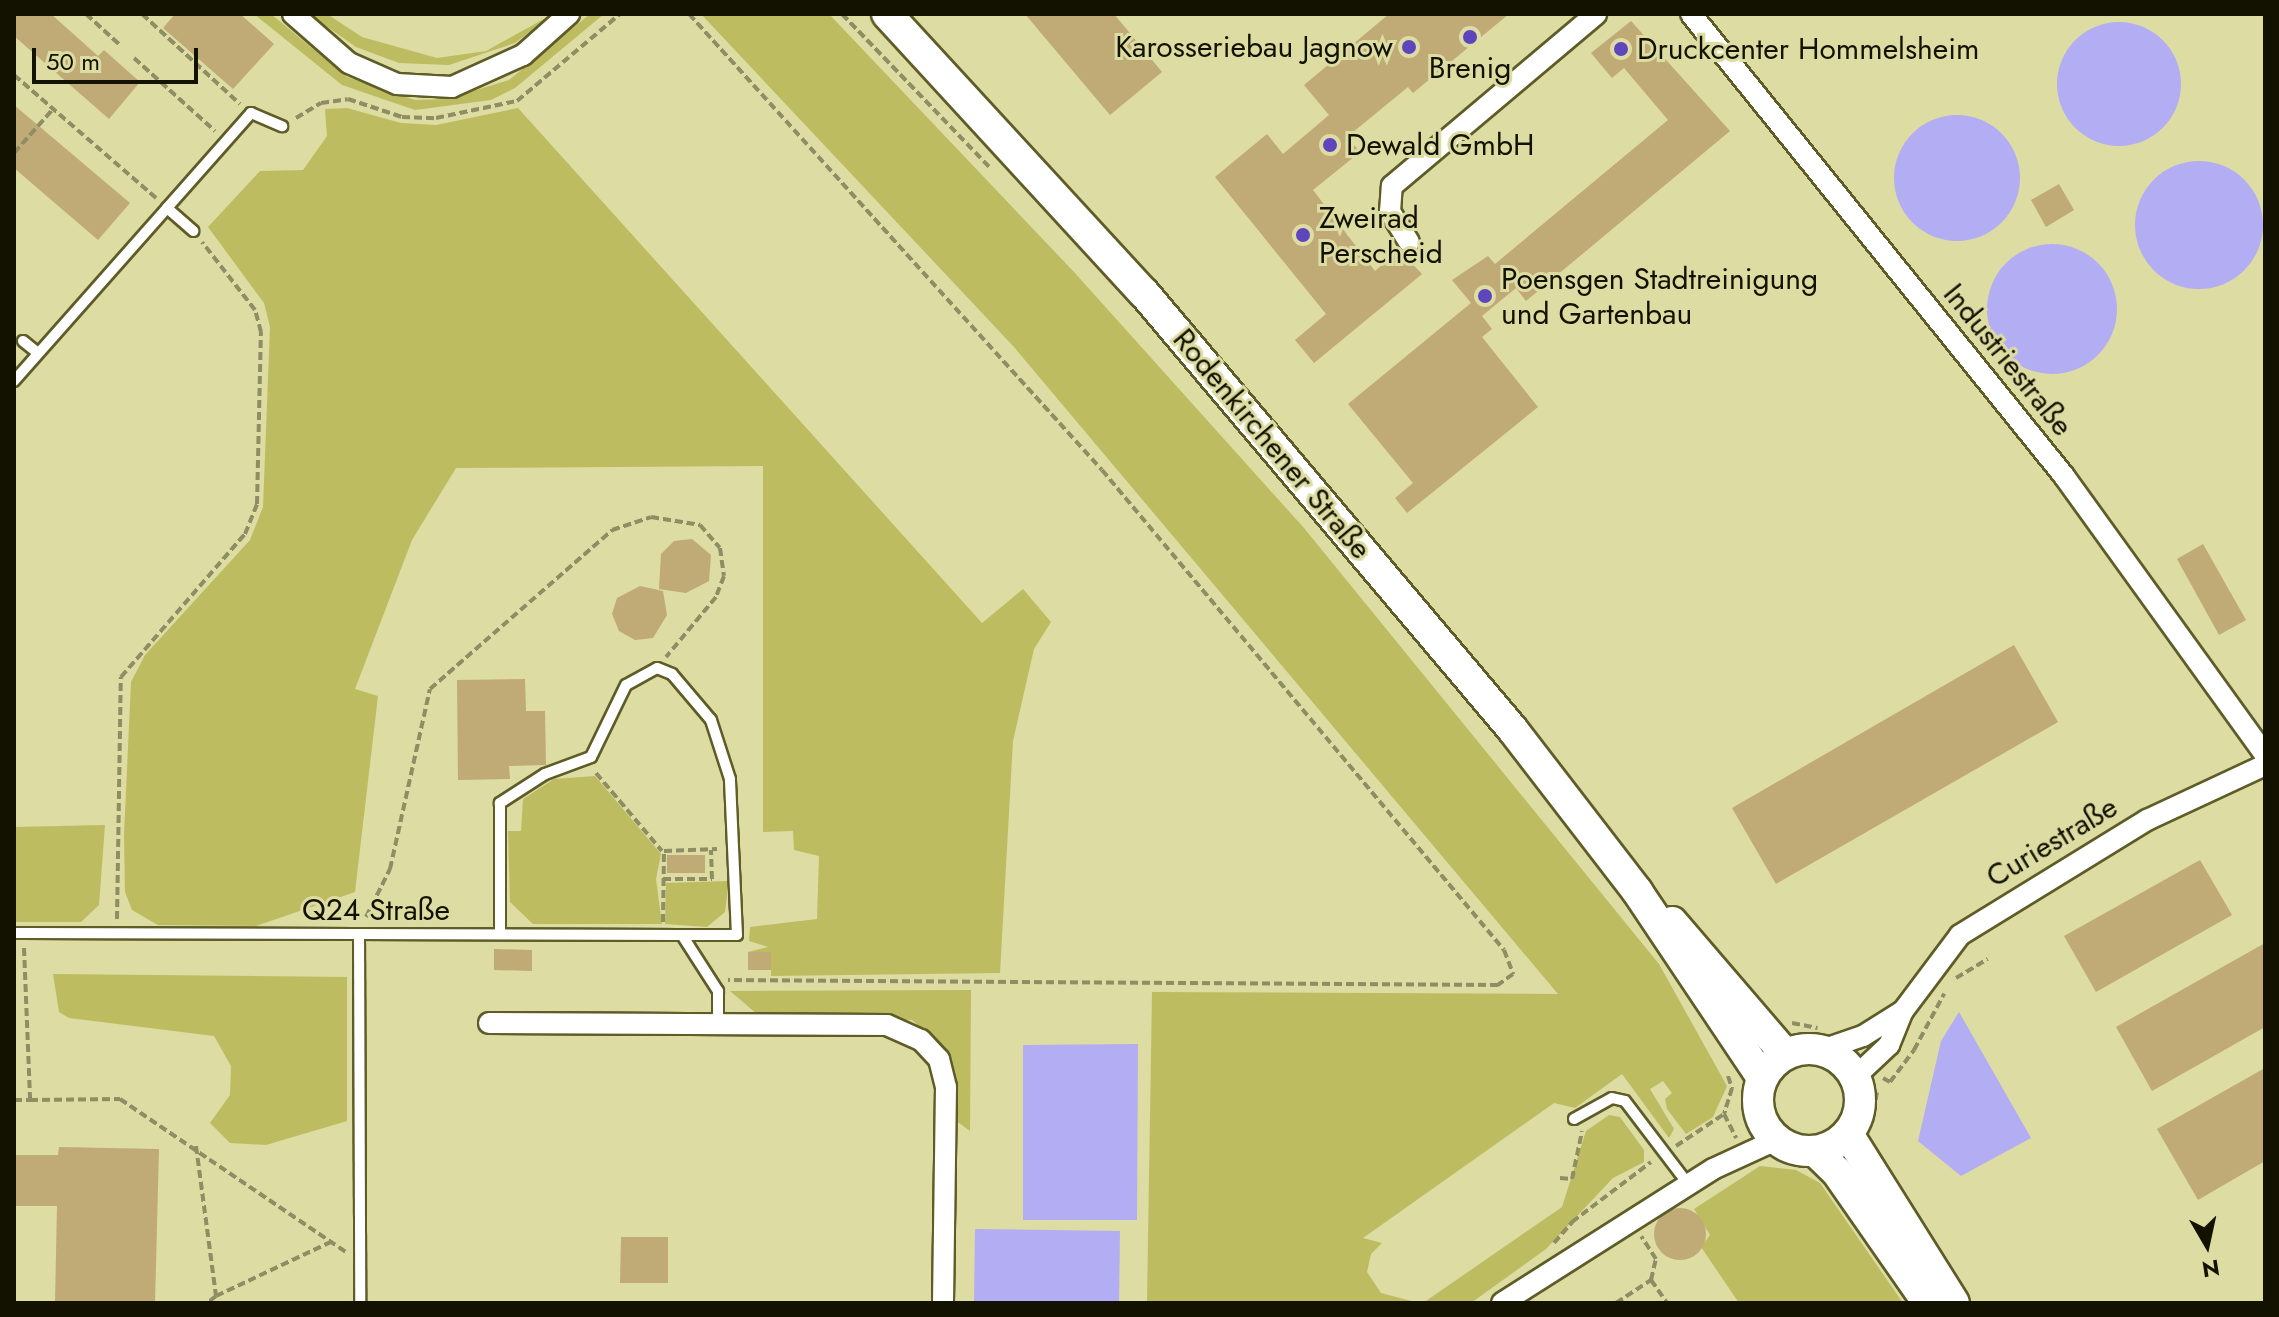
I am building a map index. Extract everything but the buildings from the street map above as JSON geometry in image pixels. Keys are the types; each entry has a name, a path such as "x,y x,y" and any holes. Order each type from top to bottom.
{"main road":[{"name":"Rodenkirchener Straße","path":"887,14 1144,293 1513,730 1637,891 1688,936 1754,1038 1762,1078"},
{"name":"Rodenkirchener Straße","path":"1754,1038 1785,1054"},
{"path":"1852,1144 1815,1151 1776,1140 1762,1123 1757,1100 1762,1078 1785,1054 1822,1039 1839,1059 1871,1073 1852,1144 1954,1303"},
{"path":"1815,1151 1836,1171 1928,1303"}],"street":[{"path":"293,14 349,63 397,84 452,87 523,55 569,14"},
{"path":"1409,242 1390,212 1392,186 1596,14"},
{"name":"Industriestraße","path":"1691,14 2064,476 2265,755"},
{"name":"Curiestraße","path":"1871,1073 1889,1045 1903,1011 1960,935 2147,820 2265,765"},
{"name":"Curiestraße","path":"1822,1039 1863,1036 1903,1011"},
{"path":"489,1023 887,1025 921,1040 939,1059 946,1087 943,1303"},
{"path":"1502,1303 1553,1257 1602,1244 1688,1184 1744,1151 1776,1140"}],"lane":[{"path":"14,381 251,113 282,126"},
{"path":"167,208 193,231"},
{"path":"23,341 38,353"},
{"path":"500,934 500,803 545,774 586,761 626,685 657,668 691,690 711,720 730,779 735,849"},
{"name":"Q24 Straße","path":"19,933 737,935 735,849"},
{"path":"359,934 360,1303"},
{"path":"682,935 714,980 718,1024"},
{"path":"1574,1119 1612,1098 1625,1101 1688,1184"}],"path":[{"path":"86,14 120,45"},
{"path":"142,14 251,113"},
{"path":"689,14 1102,470 1504,950 1513,974 1498,985 714,980"},
{"path":"842,14 997,174"},
{"path":"134,58 225,141"},
{"path":"14,75 167,208"},
{"path":"14,153 53,109"},
{"path":"117,933 115,696 121,677 245,534 257,504 261,332 255,310 193,231"},
{"path":"359,934 390,869 430,689 612,530 651,517 679,518 700,525 720,548 724,576 716,597 657,668"},
{"path":"586,761 663,853 663,935"},
{"path":"663,879 712,879 711,849"},
{"path":"663,853 735,849"},
{"path":"19,933 30,1100"},
{"path":"1852,1144 1869,1143 1871,1073 1890,1082 1914,1050 1950,983 1988,959"},
{"path":"1553,1257 1572,1222 1653,1160 1724,1114 1732,1088 1722,1063 1778,1019 1822,1039"},
{"path":"14,1100 120,1099 196,1146 359,1262"},
{"path":"1724,1114 1744,1151"},
{"path":"1560,1178 1572,1179 1588,1126"},
{"path":"196,1146 216,1296"},
{"path":"1645,1149 1653,1160"},
{"path":"1616,1303 1651,1280 1656,1259 1640,1235 1648,1230"},
{"path":"207,1303 331,1242"},
{"path":"1651,1280 1667,1303"}],"shaded area":[{"path":"254,14 271,14 347,77 415,100 447,99 509,80 590,14 604,14 515,88 491,100 415,110 342,85"},
{"path":"309,14 327,14 362,37 437,58 486,51 553,14 515,43 449,65 399,63 356,47"},
{"path":"701,14 829,14 1074,272 1304,528 1659,964 1727,1086 1713,1117 1686,1134 1667,1109 1665,1099 1672,1093 1663,1081 1650,1089 1674,1129 1669,1138 1622,1074 1575,1108 1554,1103 1363,1238 1382,1243 1371,1254 1367,1272 1381,1293 1419,1303 1147,1303 1152,992 1558,994 1014,347"},
{"path":"2119,22 2143,27 2163,40 2176,60 2181,84 2176,108 2163,128 2143,141 2119,146 2095,141 2075,128 2062,108 2057,84 2062,60 2075,40 2095,27"},
{"path":"347,108 401,123 436,125 518,108 982,623 1023,589 1051,622 1034,649 1013,741 1000,973 771,976 771,952 748,952 768,947 749,941 750,927 817,919 819,856 794,850 793,831 763,832 763,466 456,468 412,540 355,689 378,696 355,892 256,926 158,925 132,910 125,892 124,835 131,682 145,655 250,540 263,507 270,327 264,303 208,227 260,171 303,170 327,136 325,109"},
{"path":"1957,115 1981,119 2002,133 2016,154 2020,178 2016,202 2002,223 1981,237 1957,241 1933,237 1912,223 1898,202 1894,178 1898,154 1912,133 1933,119"},
{"path":"2199,161 2223,166 2244,180 2258,201 2263,225 2258,249 2244,270 2223,284 2199,289 2175,284 2154,270 2140,249 2135,225 2140,201 2154,180 2175,166"},
{"path":"2052,244 2077,249 2098,263 2112,284 2117,309 2112,334 2098,355 2077,369 2052,374 2027,369 2006,355 1992,334 1987,309 1992,284 2006,263 2027,249"},
{"path":"595,776 661,854 656,879 662,924 533,924 510,902 508,831 521,831 523,799 554,779"},
{"path":"105,825 99,905 81,922 14,922 14,827"},
{"path":"729,881 725,912 707,927 665,924 666,883"},
{"path":"53,974 347,977 347,1121 266,1145 230,1143 210,1123 230,1095 231,1066 214,1036 69,1018 59,1012"},
{"path":"971,990 970,1131 955,1120 947,1051 912,1020 757,1014 730,991"},
{"path":"1959,1012 2031,1138 1961,1176 1918,1141 1941,1041"},
{"path":"1138,1044 1137,1220 1023,1220 1023,1045"},
{"path":"1609,1115 1620,1117 1644,1150 1644,1162 1613,1178 1546,1249 1471,1303 1423,1303 1562,1207 1586,1131"},
{"path":"1760,1166 1796,1170 1820,1183 1903,1303 1739,1303 1701,1247 1710,1235 1694,1209"},
{"path":"975,1229 1120,1231 1119,1303 974,1303"}],"place":[{"name":"Brenig","path":"1470,37"},
{"name":"Karosseriebau Jagnow","path":"1409,47"},
{"name":"Druckcenter Hommelsheim","path":"1621,49"},
{"name":"Dewald GmbH","path":"1330,145"},
{"name":"Zweirad Perscheid","path":"1303,235"},
{"name":"Poensgen Stadtreinigung und Gartenbau","path":"1485,296"}]}
